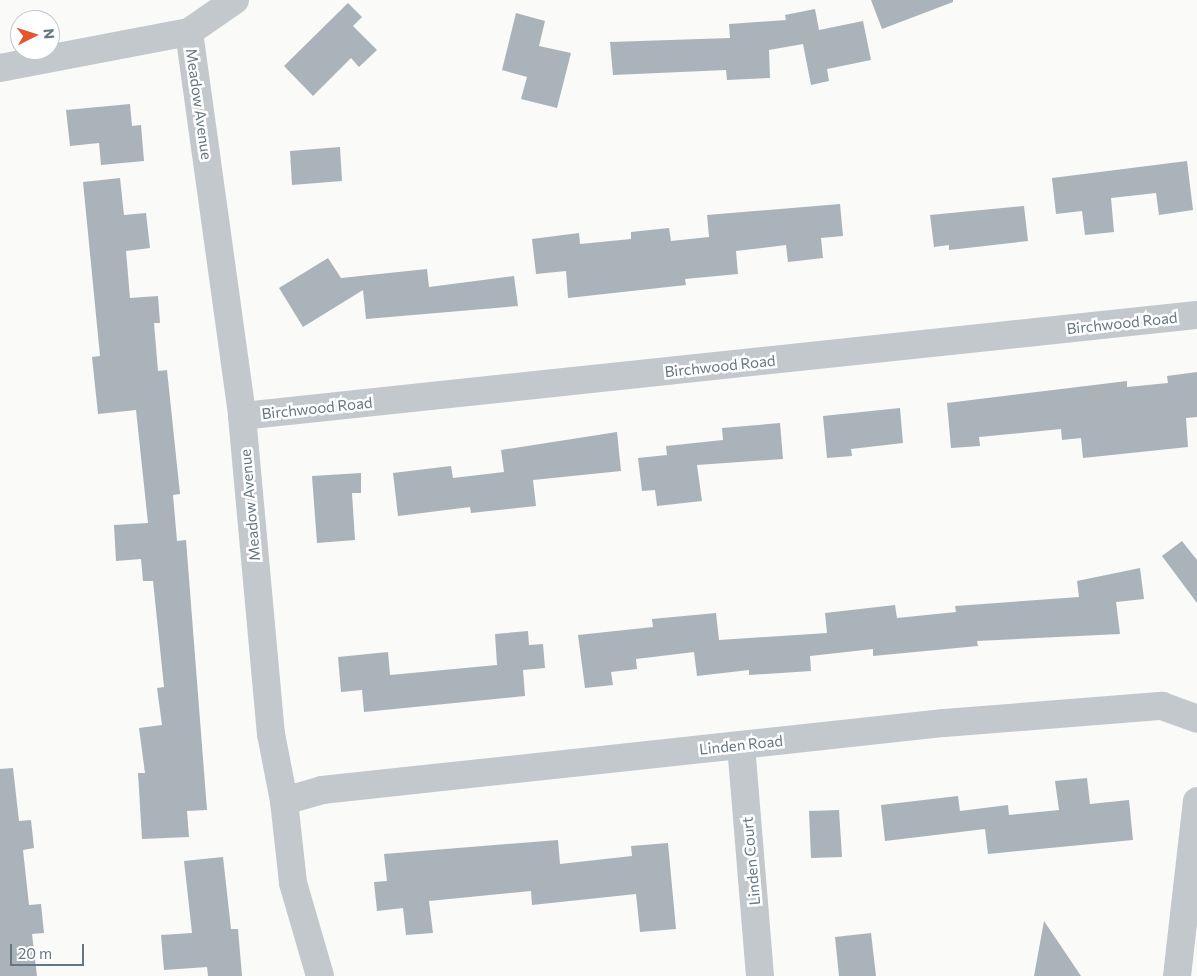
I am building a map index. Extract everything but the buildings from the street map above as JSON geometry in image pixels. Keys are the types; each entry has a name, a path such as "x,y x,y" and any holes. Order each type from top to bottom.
{"street":[{"path":"0,68 189,32 234,0"},
{"name":"Meadow Avenue","path":"189,32 242,416 271,734 284,800 293,883 320,976"},
{"name":"Birchwood Road","path":"242,416 1197,315"},
{"name":"Linden Road","path":"284,800 322,790 944,723 1162,706 1197,718"},
{"name":"Linden Court","path":"741,745 760,976"},
{"path":"1177,976 1197,801"}]}
